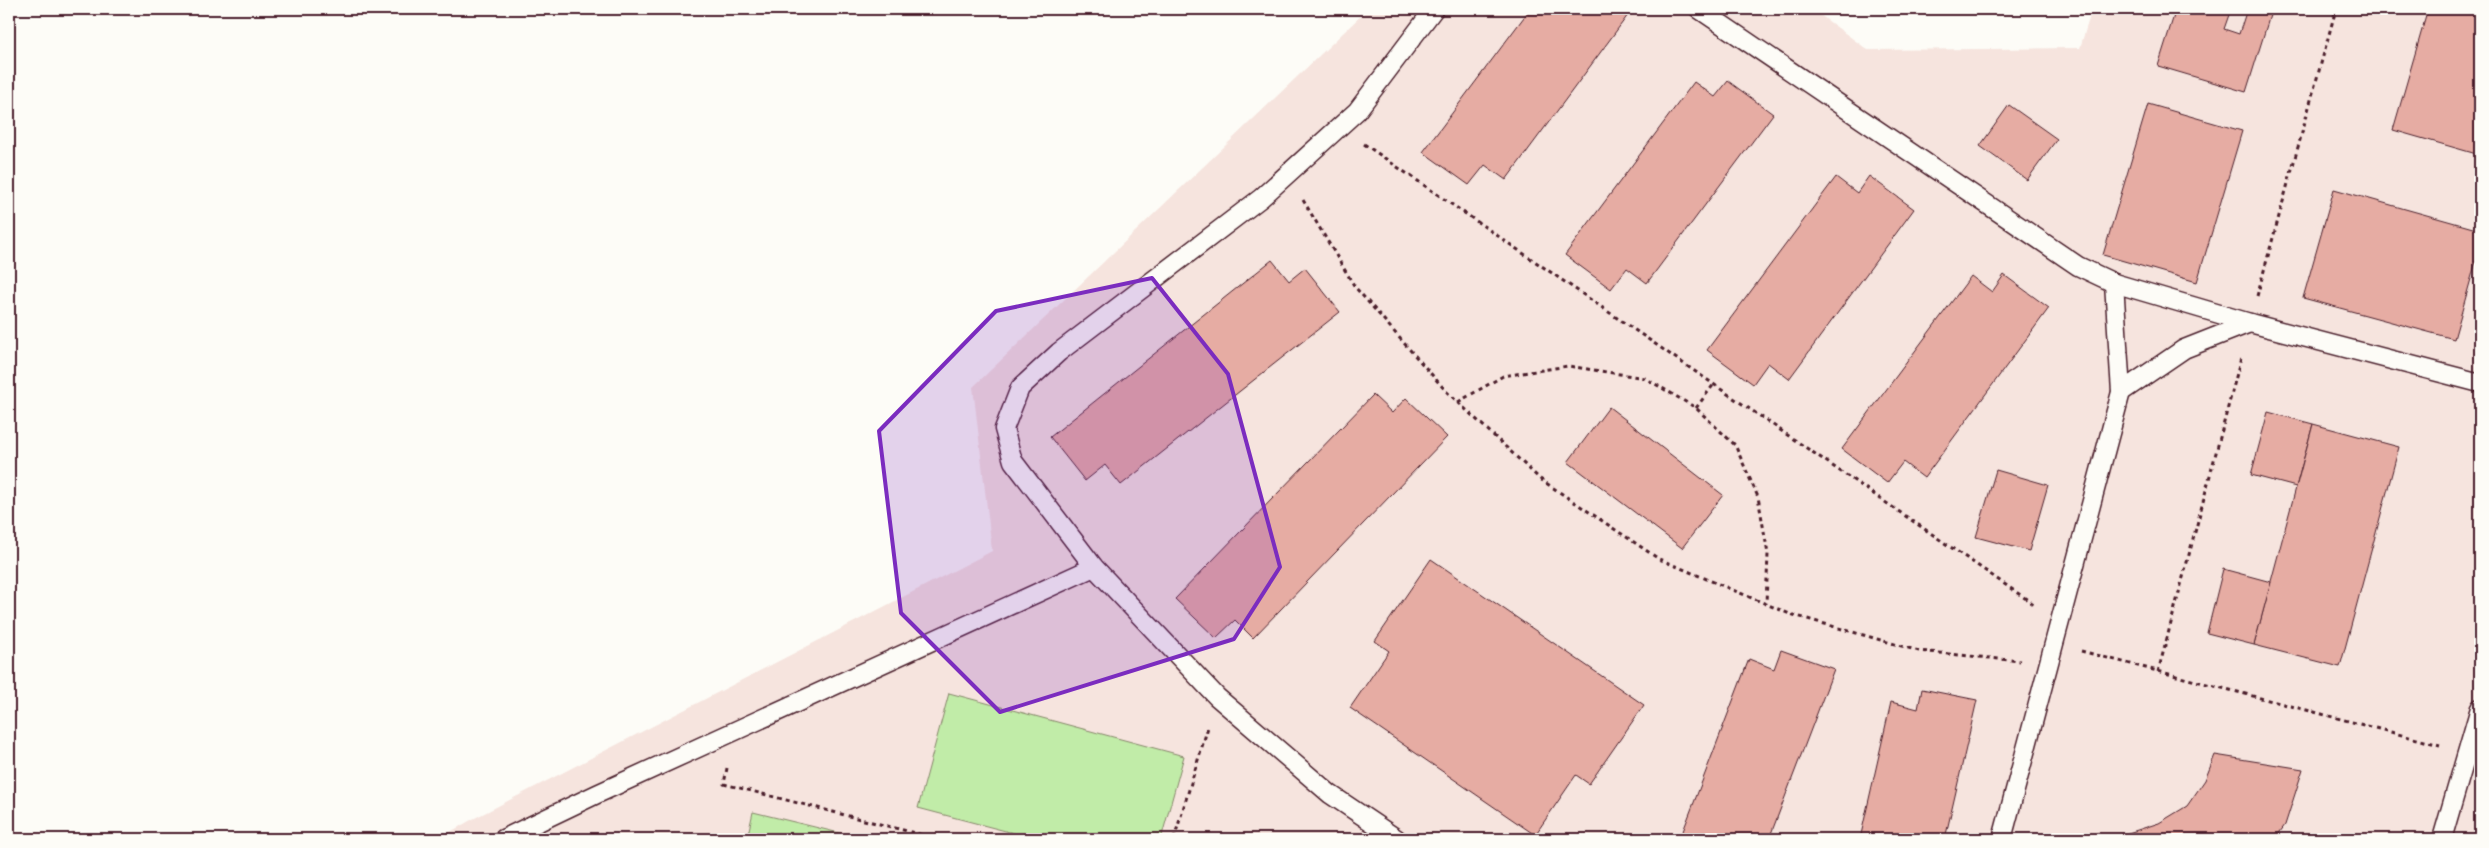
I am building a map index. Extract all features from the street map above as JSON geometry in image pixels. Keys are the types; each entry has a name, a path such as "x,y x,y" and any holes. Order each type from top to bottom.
{"lane":[{"path":"1397,839 1330,794 1217,697 1094,567 1013,461 1004,428 1020,388 1059,352 1261,198 1357,111 1434,9"},
{"path":"1699,9 2078,266 2114,283 2250,323 2480,383"},
{"path":"2002,839 2121,392 2114,283"},
{"path":"2121,392 2184,349 2250,323"},
{"path":"503,839 1094,567"},
{"path":"2442,839 2480,708"}],"path":[{"path":"1339,127 2060,622"},
{"path":"1288,174 1355,287 1458,402 1540,479 1659,559 1790,614 1918,651 2048,663"},
{"path":"1458,402 1503,376 1568,366 1645,378 1696,408 1735,445 1758,498 1768,554 1766,604"},
{"path":"1696,408 1714,384"},
{"path":"2054,644 2468,752"},
{"path":"1174,839 1217,697"},
{"path":"731,733 724,784 938,839"}],"highlighted area":[{"path":"1152,278 1228,374 1280,567 1234,639 1000,712 901,613 879,431 996,311"}],"shaded area":[{"path":"1368,9 1812,9 1868,50 2080,48 2092,9 2480,9 2480,839 438,839 471,820 992,551 973,387"}],"green space":[{"path":"949,693 1184,756 1161,839 1036,839 918,808"},
{"path":"753,812 864,839 747,839"}],"building":[{"path":"1530,9 1628,9 1631,11 1506,180 1485,165 1469,185 1423,152"},
{"path":"2176,9 2231,9 2224,29 2239,34 2247,9 2271,12 2246,92 2158,66"},
{"path":"2428,9 2480,9 2480,155 2393,130"},
{"path":"1728,81 1773,114 1647,283 1627,268 1611,289 1565,255 1694,82 1715,97"},
{"path":"2148,104 2242,131 2197,282 2103,255"},
{"path":"2009,105 2057,139 2027,180 1980,146"},
{"path":"1869,176 1914,209 1789,379 1768,363 1753,384 1707,350 1836,177 1857,193"},
{"path":"2334,189 2480,230 2480,247 2454,339 2303,298"},
{"path":"1272,260 1289,281 1305,268 1340,312 1121,485 1105,465 1085,481 1050,437"},
{"path":"2004,275 2049,308 1924,478 1903,462 1887,483 1842,449 1971,276 1992,292"},
{"path":"1373,395 1392,413 1406,398 1447,437 1253,638 1235,620 1216,638 1175,599"},
{"path":"1609,407 1723,495 1682,548 1568,462"},
{"path":"2268,412 2313,424 2296,487 2251,475"},
{"path":"2313,424 2399,447 2340,667 2254,645"},
{"path":"1996,470 2048,485 2029,551 1976,537"},
{"path":"1431,559 1644,705 1589,784 1576,775 1535,835 1350,708 1389,651 1375,641"},
{"path":"2223,569 2271,582 2254,645 2207,633"},
{"path":"1781,650 1834,669 1769,839 1680,839 1749,659 1774,669"},
{"path":"1922,689 1977,700 1945,839 1860,839 1891,702 1918,709"},
{"path":"2215,755 2303,769 2285,825 2275,839 2072,839 2074,832 2119,836 2159,823 2187,806 2205,780"}]}
